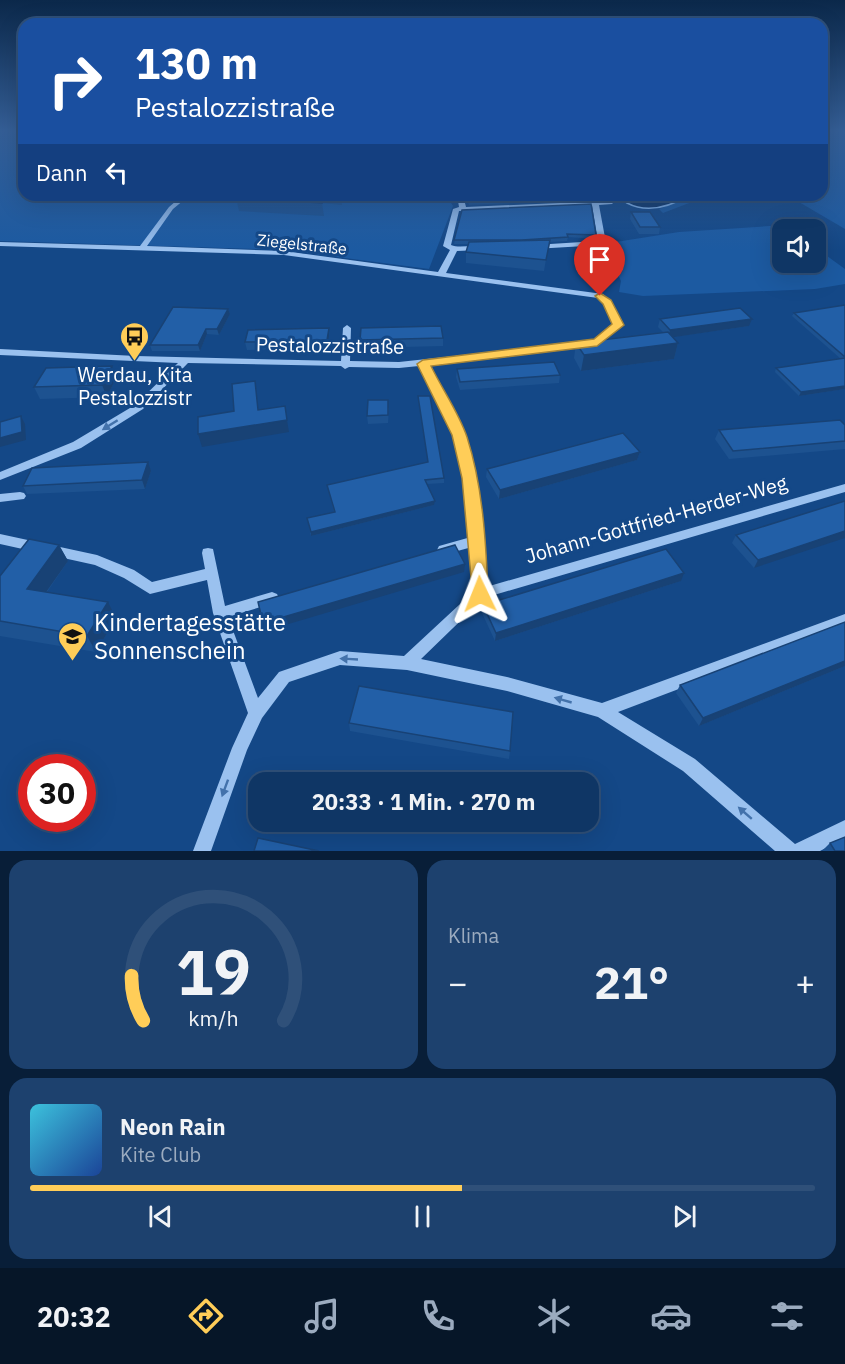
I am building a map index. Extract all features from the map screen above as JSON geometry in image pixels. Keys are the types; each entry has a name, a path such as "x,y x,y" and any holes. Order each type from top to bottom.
{"street":[{"path":"142,248 171,208 180,201"},
{"path":"461,201 463,209"},
{"path":"488,248 454,249 447,246 456,209 609,201"},
{"path":"522,248 602,243 595,203"},
{"name":"Ziegelstraße","path":"0,244 284,253 600,296"},
{"path":"441,274 454,249"},
{"name":"Pestalozzistraße","path":"0,352 345,366 423,364 597,343 618,325 608,303 600,296"},
{"path":"345,366 347,328"},
{"path":"0,476 77,445 139,407 186,360"},
{"path":"407,663 480,594 477,540 469,478 459,435 423,364"},
{"name":"Johann-Gottfried-Herder-Weg","path":"480,594 845,488"},
{"path":"0,498 20,496"},
{"path":"0,539 97,560 129,574 150,588 212,573"},
{"path":"433,553 477,540"},
{"path":"208,554 219,613 256,713"},
{"path":"219,613 287,594"},
{"path":"602,711 845,620"},
{"path":"201,851 240,748 256,713 284,677 340,658 407,663 507,684 602,711 689,765 789,851"},
{"path":"801,851 845,829"}],"shaded area":[{"path":"0,171 18,171 18,201 450,201 453,206 429,269 284,250 0,241"},
{"path":"828,171 845,171 845,229 797,201 828,201"},
{"path":"629,201 677,201 651,209 627,203"},
{"path":"694,201 663,213 659,209 677,202"},
{"path":"772,226 772,273 826,273 826,255 845,269 845,284 815,289 643,296 619,292 621,281 603,244 679,232"}],"building":[{"path":"288,201 322,201 322,203"},
{"path":"591,204 596,235 567,234 568,237 522,240 454,240 462,210"},
{"path":"631,212 650,212 660,227 640,227"},
{"path":"550,240 546,260 466,252 469,242"},
{"path":"845,305 845,357 794,313"},
{"path":"173,307 228,309 217,329 206,329 198,345 150,345"},
{"path":"740,308 752,319 670,330 660,319"},
{"path":"441,326 443,338 360,340 361,328"},
{"path":"329,328 327,340 245,342 248,330"},
{"path":"668,332 678,343 584,355 576,343"},
{"path":"845,358 845,386 801,392 776,368"},
{"path":"554,362 560,375 460,382 457,369"},
{"path":"112,366 102,385 34,387 46,368"},
{"path":"255,381 258,410 285,406 287,420 198,434 198,417 234,411 232,384"},
{"path":"418,396 430,396 444,478 425,480 435,501 311,532 307,518 335,512 327,485 428,462"},
{"path":"368,400 388,400 388,415 367,416"},
{"path":"21,416 22,432 0,438 0,422"},
{"path":"840,420 845,425 845,441 733,451 719,430"},
{"path":"623,433 640,452 500,490 487,469"},
{"path":"148,462 142,480 23,486 32,468"},
{"path":"845,501 845,531 758,560 736,535"},
{"path":"29,539 59,545 27,589 108,602 87,636 0,621 0,576"},
{"path":"455,545 465,564 263,623 258,602"},
{"path":"666,549 684,573 496,633 483,605"},
{"path":"845,622 845,661 703,718 680,685"},
{"path":"359,686 513,712 510,751 349,723"},
{"path":"845,837 845,851 835,851 830,843"},
{"path":"258,838 319,851 254,851"}],"place":[{"name":"Werdau, Kita Pestalozzistr","path":"135,362"},
{"name":"Kindertagesstätte Sonnenschein","path":"73,662"}],"route":[{"path":"480,594 477,540 469,478 459,435 423,364 597,343 618,325 608,303 600,296"}]}
